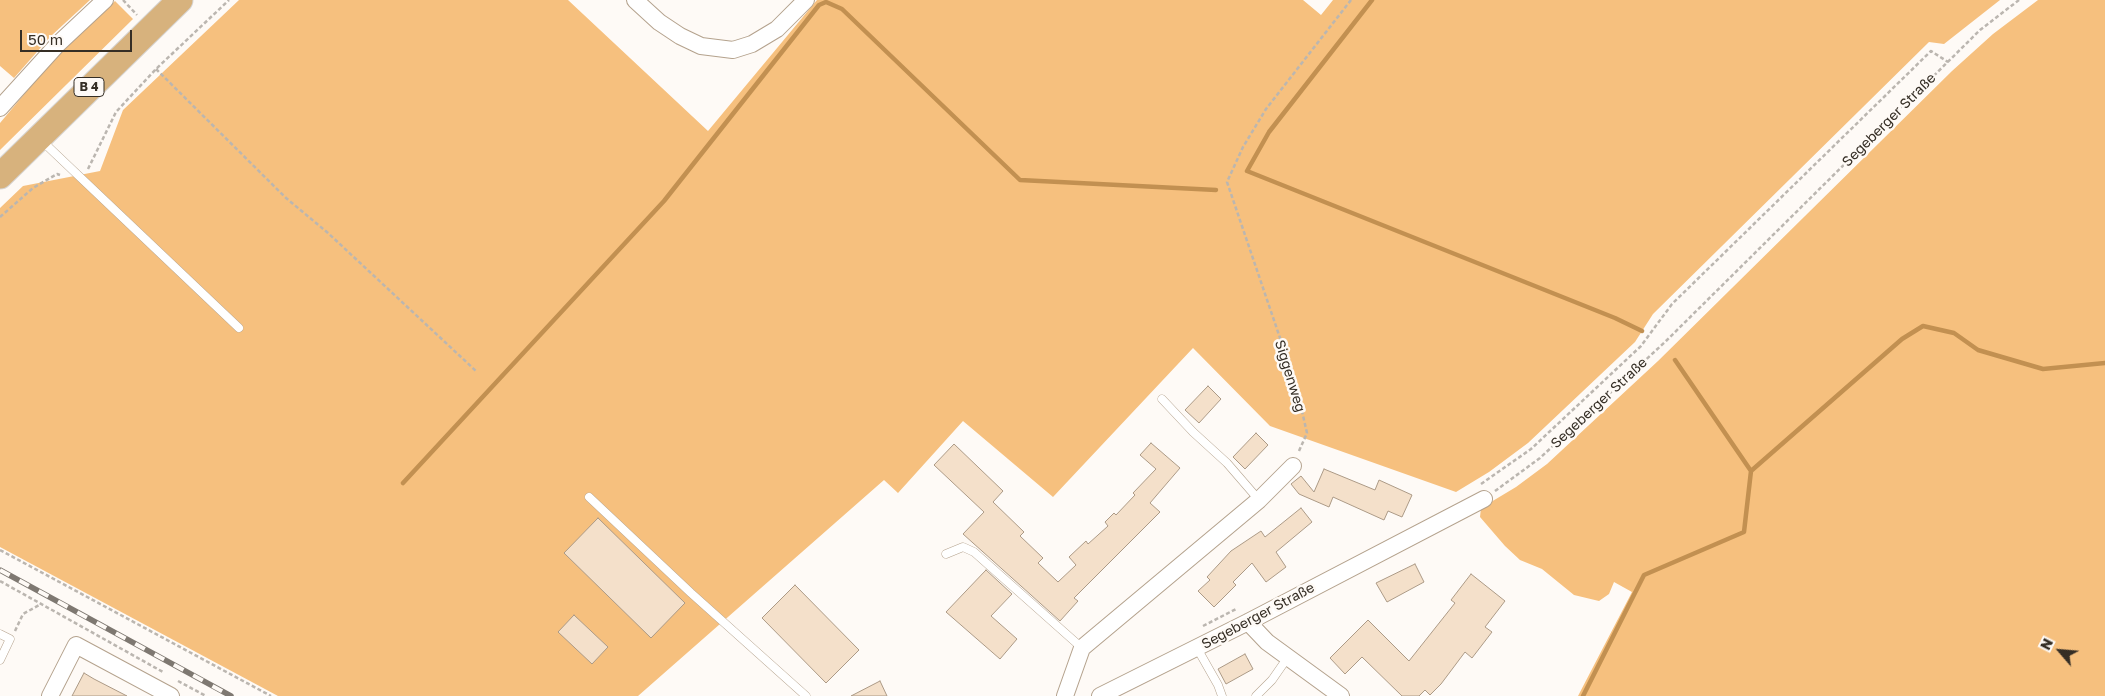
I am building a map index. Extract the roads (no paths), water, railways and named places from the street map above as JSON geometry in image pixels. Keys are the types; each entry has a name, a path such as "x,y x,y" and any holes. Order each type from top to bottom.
{"main road":[{"name":"B 4","path":"0,176 180,0"}],"street":[{"path":"0,108 58,44 106,0"},
{"path":"635,0 659,22 680,36 701,46 733,50 752,44 777,29 806,0"},
{"path":"1064,696 1082,648 1259,500 1293,466"},
{"name":"Segeberger Straße","path":"1100,696 1248,622 1484,499"},
{"path":"1248,622 1267,642 1341,696"},
{"path":"50,696 76,645 170,696"}],"lane":[{"path":"38,137 239,328"},
{"path":"1162,398 1193,432 1227,463 1259,500"},
{"path":"589,497 691,593 806,696"},
{"path":"946,554 963,547 974,552 1082,648"},
{"path":"0,634 10,639 0,660"},
{"path":"1197,648 1218,685 1222,696"},
{"path":"1256,696 1272,680 1288,657"}],"waterway":[{"path":"1372,0 1269,132 1247,171 1615,318 1642,331"},
{"path":"403,483 664,201 819,5 826,2 842,9 1020,180 1216,190"},
{"path":"1751,471 1902,339 1923,326 1954,333 1978,350 2043,369 2105,363"},
{"path":"1583,696 1644,575 1744,532 1751,471 1675,360"}],"railway":[{"path":"0,570 231,696"}]}
